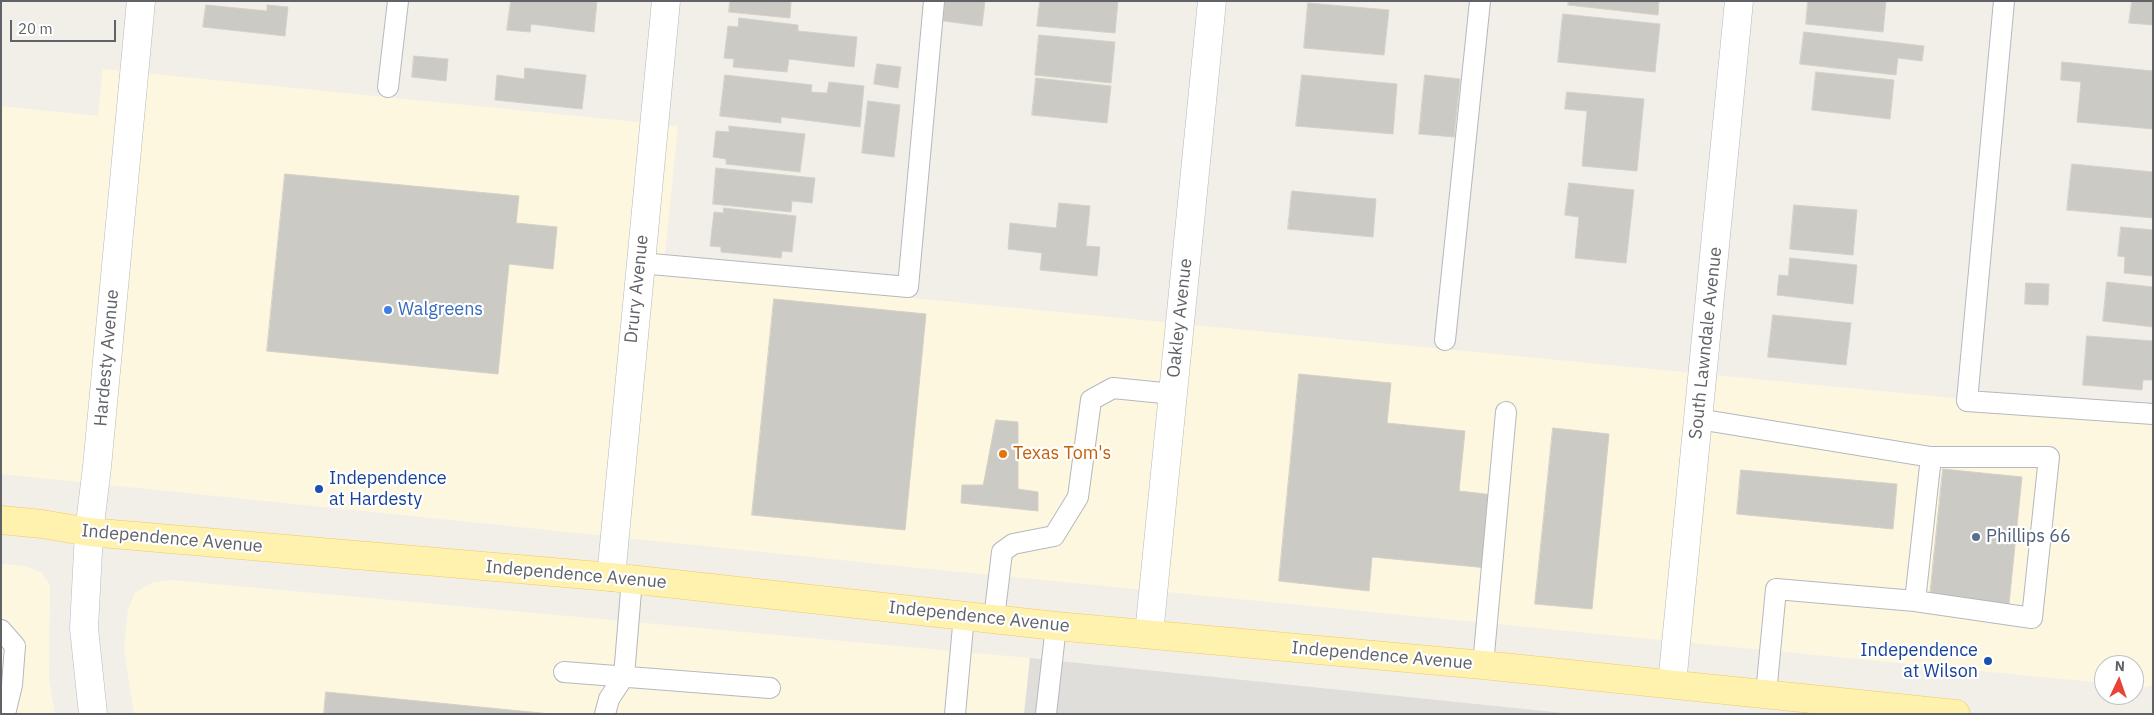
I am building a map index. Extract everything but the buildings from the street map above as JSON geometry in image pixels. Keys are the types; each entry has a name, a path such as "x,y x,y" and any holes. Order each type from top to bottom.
{"main road":[{"name":"Independence Avenue","path":"1,520 42,524 89,532 621,578 1056,626 1484,665 1956,714"}],"street":[{"name":"Hardesty Avenue","path":"93,714 84,628 89,532 98,457 141,1"},
{"name":"Drury Avenue","path":"621,578 640,263 666,1"},
{"name":"Oakley Avenue","path":"1148,634 1212,1"},
{"name":"South Lawndale Avenue","path":"1672,684 1739,1"}],"lane":[{"path":"388,87 398,1"},
{"path":"640,263 908,287 934,1"},
{"path":"1445,340 1480,1"},
{"path":"2004,1 1967,401 2153,414"},
{"path":"994,619 1002,552 1013,544 1054,536 1078,497 1091,400 1113,388 1172,394"},
{"path":"1484,665 1506,412"},
{"path":"1698,419 1931,457 2049,457 2032,618 1915,601 1776,589 1766,694"},
{"path":"1915,601 1931,457"},
{"path":"605,714 609,698 624,676 621,578"},
{"path":"955,714 964,616"},
{"path":"1046,714 1056,626"},
{"path":"1,630 15,646 12,685 5,714"},
{"path":"564,672 770,688"}],"shaded area":[{"path":"103,69 678,126 663,274 1953,398 1969,409 2153,421 2153,685 2144,687 2144,655 2094,655 2094,682 919,568 1,474 1,106 98,116"},
{"path":"1,564 24,566 41,572 50,585 49,680 55,714 1,714"},
{"path":"171,580 1030,658 1024,714 134,714 124,650 128,609 135,593 151,583"},
{"path":"1030,658 1573,714 1024,714"}],"place":[{"name":"Walgreens","path":"388,310"},
{"name":"Texas Tom's","path":"1003,454"},
{"name":"Independence at Hardesty","path":"319,489"},
{"name":"Phillips 66","path":"1976,537"},
{"name":"Independence at Wilson","path":"1988,661"}]}
